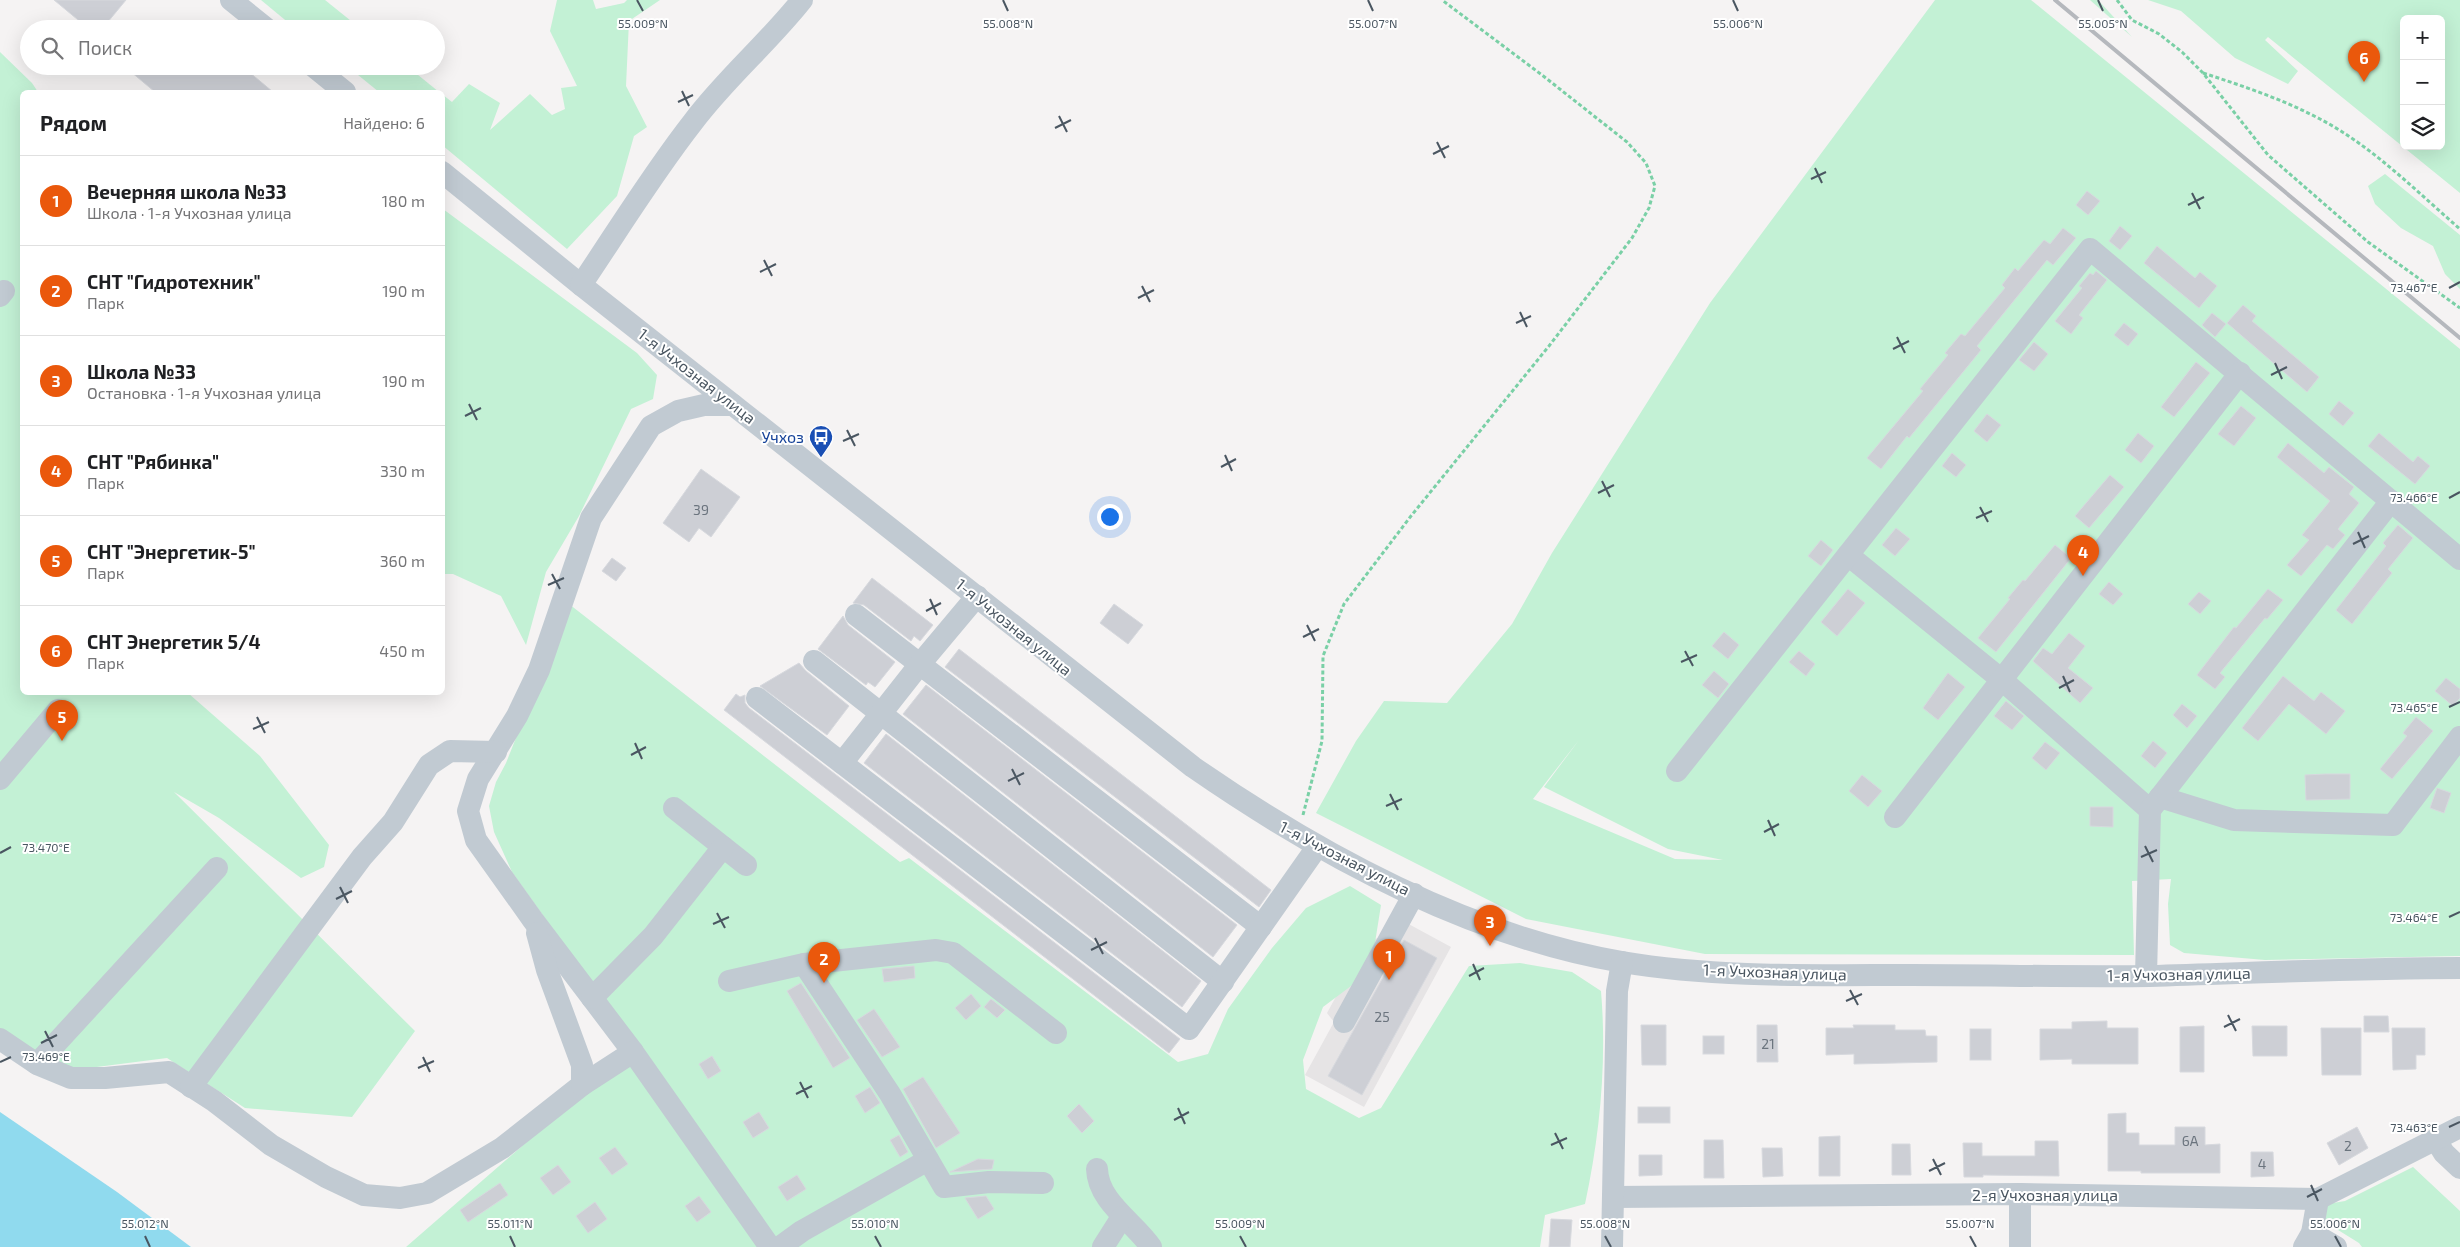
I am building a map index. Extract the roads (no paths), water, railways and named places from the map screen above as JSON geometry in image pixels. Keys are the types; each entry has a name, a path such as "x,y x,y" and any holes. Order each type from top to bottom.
{"street":[{"path":"231,0 256,20"},
{"path":"581,285 692,122 724,84 778,30 802,0"},
{"path":"324,75 343,90"},
{"name":"1-я Учхозная улица","path":"445,174 581,285 977,596 1111,705 1193,767 1259,813 1317,847 1414,894 1488,925 1544,943 1622,962 1744,974 2146,976 2460,968"},
{"path":"1677,771 2090,249 2460,559"},
{"path":"1895,817 2240,373"},
{"path":"733,405 704,405 678,411 651,426 591,518 539,670 496,752 478,779 468,811 476,840 533,920 633,1052 770,1247"},
{"path":"2146,976 2155,803 2391,501"},
{"path":"1848,555 2155,803 2234,820 2393,825 2460,737"},
{"path":"842,763 920,664 977,596"},
{"path":"856,615 1261,927"},
{"path":"814,661 1223,982"},
{"path":"758,698 1190,1029 1317,847"},
{"path":"0,778 58,710"},
{"path":"191,1087 362,857 393,822 429,765 450,751 496,752"},
{"path":"674,808 746,865"},
{"path":"592,998 653,936 723,847"},
{"path":"37,1064 216,868"},
{"path":"1344,1022 1414,894"},
{"path":"533,920 547,970 582,1065 582,1085"},
{"path":"729,981 804,964 936,950 953,953 1056,1033"},
{"path":"1612,1247 1616,991 1622,962"},
{"path":"804,964 890,1094 944,1186 989,1182 1043,1183"},
{"path":"0,1039 37,1064 71,1078 105,1078 169,1072 214,1101 271,1145 326,1177 364,1195 400,1198 427,1193 502,1148 582,1085 633,1052"},
{"name":"2-я Учхозная улица","path":"1613,1198 2020,1194 2318,1199 2460,1127"},
{"path":"2436,1140 2444,1153 2460,1168"},
{"path":"780,1247 802,1231 928,1160"},
{"path":"1097,1169 1097,1183 1122,1216 1142,1233 1151,1247"},
{"path":"2020,1194 2020,1247"},
{"path":"2318,1199 2308,1240 2336,1247"},
{"path":"1103,1247 1122,1216"}],"water":[{"path":"0,1112 117,1192 191,1247 0,1247"}],"railway":[{"path":"2055,0 2460,338"}],"place":[{"name":"СНТ Энергетик 5/4","path":"2364,82"},
{"name":"Учхоз","path":"821,458"},
{"name":"СНТ \"Рябинка\"","path":"2083,576"},
{"name":"СНТ \"Энергетик-5\"","path":"62,741"},
{"name":"Школа №33","path":"1490,946"},
{"name":"Вечерняя школа №33","path":"1389,980"},
{"name":"СНТ \"Гидротехник\"","path":"824,983"}]}
